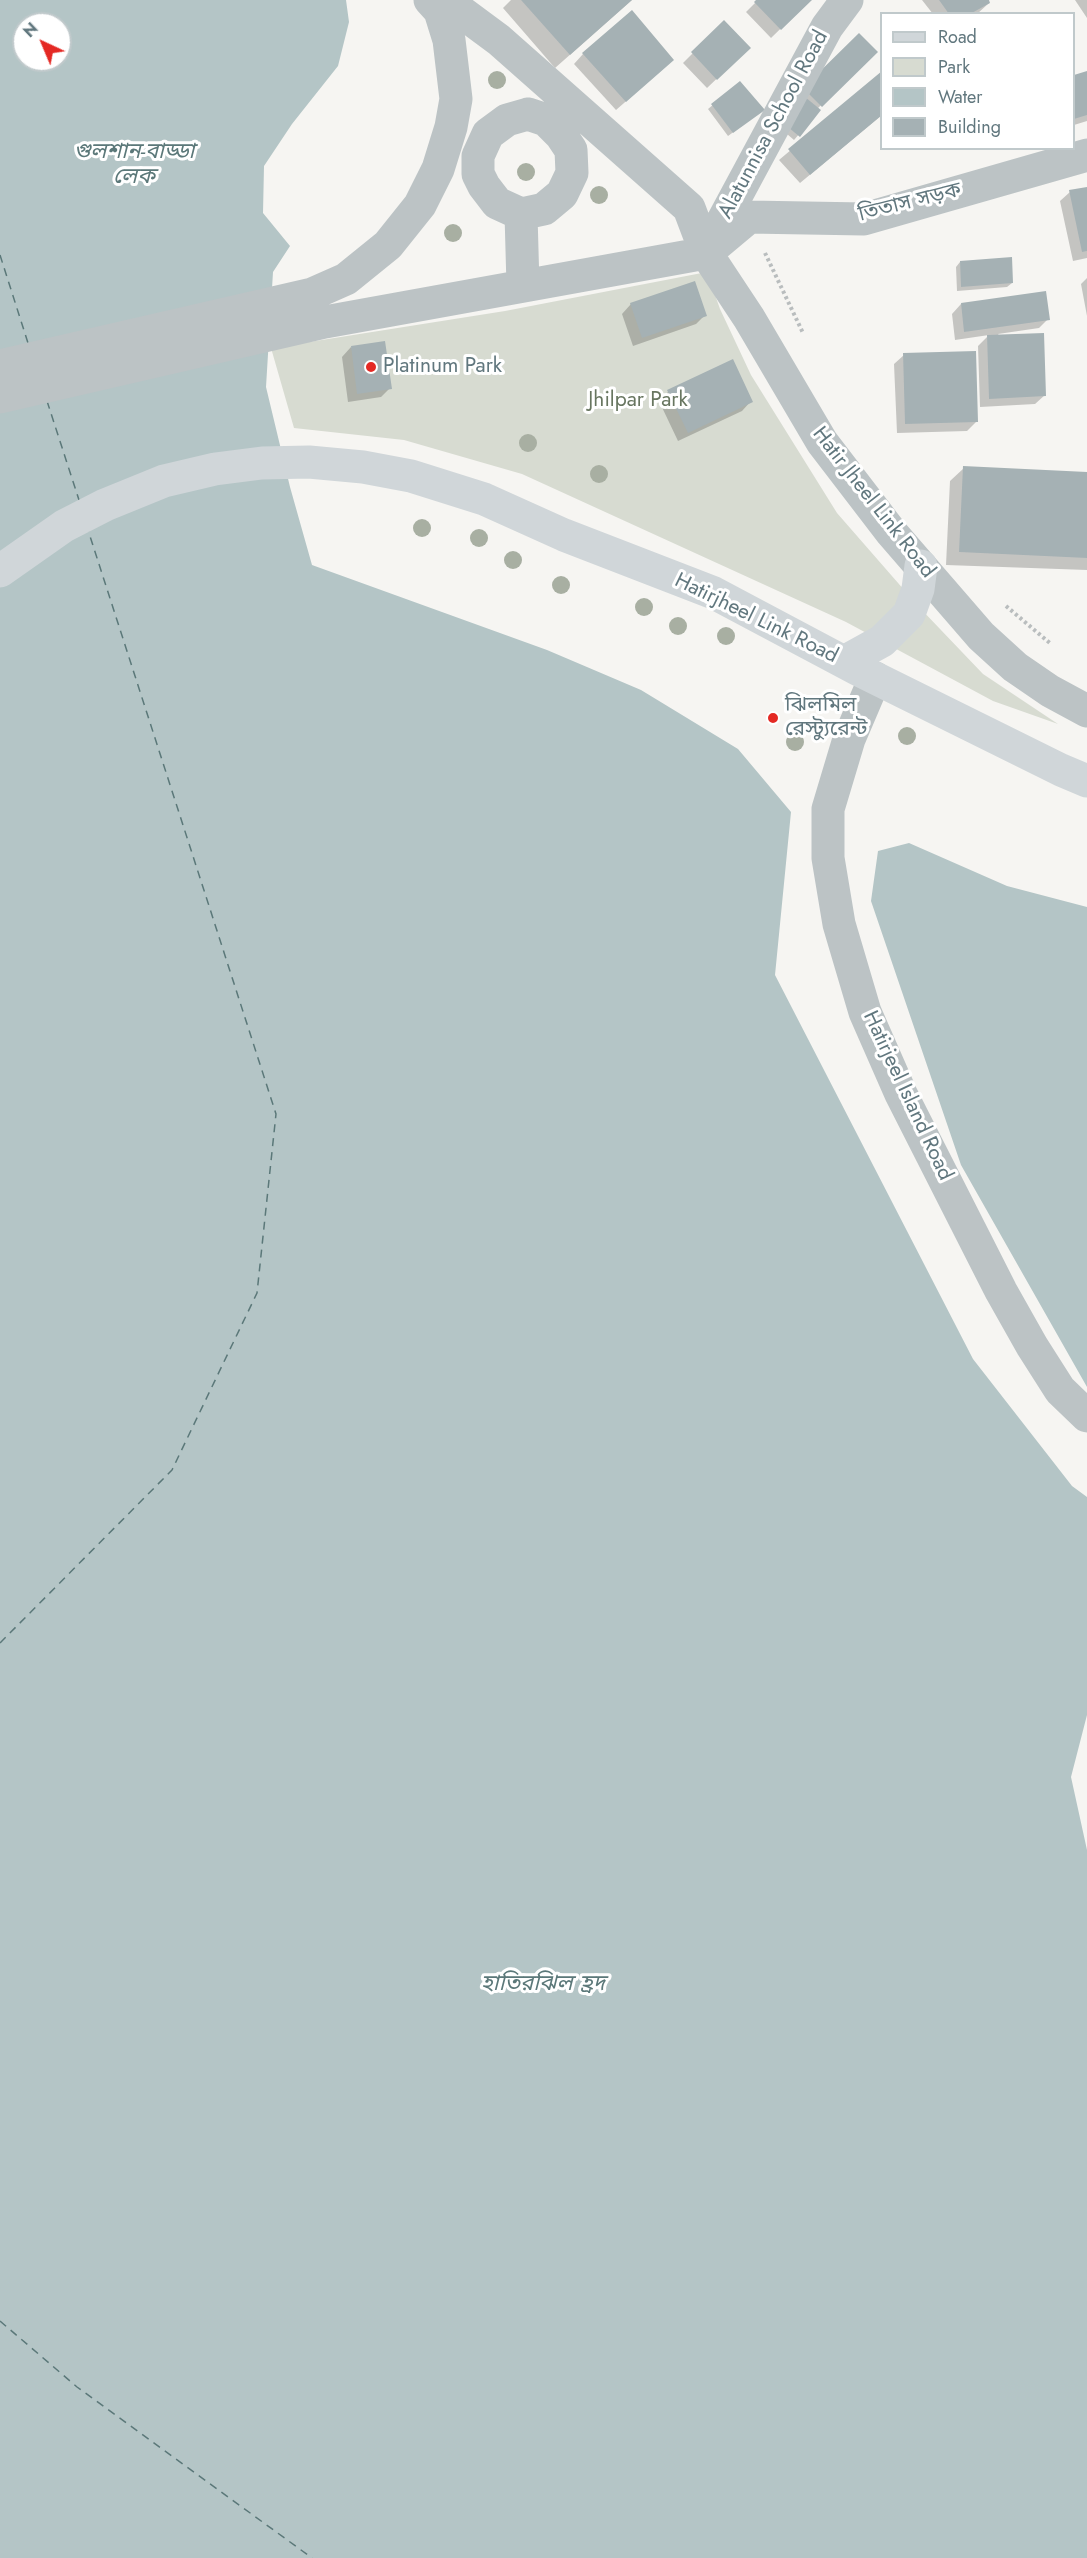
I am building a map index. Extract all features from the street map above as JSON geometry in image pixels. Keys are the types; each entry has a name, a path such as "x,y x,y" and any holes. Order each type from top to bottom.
{"main road":[{"name":"Hatirjheel Link Road","path":"0,571 64,526 105,506 164,481 215,469 262,463 309,462 363,467 411,476 484,499 564,535 714,593 875,678 1087,781"},
{"path":"844,662 882,641 909,614 918,589 921,566"},
{"path":"1009,745 1087,756"}],"street":[{"path":"0,397 329,311 346,279 388,245 420,205 438,169 451,127 456,99 449,40 440,11 430,0"},
{"path":"445,0 499,40 572,125 572,173 562,194 544,209 521,214 497,203 478,174 478,156 488,134 507,120 528,114 572,125"},
{"name":"Alatunnisa School Road","path":"706,253 827,27 847,0"},
{"name":"Hatir Jheel Link Road","path":"572,125 689,208 706,253 749,318 822,442 891,532 981,636 1015,667 1050,691 1087,711"},
{"path":"445,147 478,156"},
{"name":"তিতাস সড়ক","path":"706,253 749,217 864,219 1087,155"},
{"path":"521,214 523,286"},
{"path":"0,366 329,311 523,286 706,253"},
{"name":"Hatirjeel Island Road","path":"875,678 849,739 828,809 828,858 839,924 865,1012 901,1094 1001,1291 1032,1346 1060,1390 1087,1416"}],"green space":[{"name":"Jhilpar Park","path":"707,272 720,309 751,375 837,513 919,607 983,674 1058,724 993,701 846,622 522,474 404,440 294,428 271,348 505,311"}],"water":[{"name":"হাতিরঝিল হ্রদ","path":"0,0 346,0 349,22 338,66 292,124 264,166 263,213 290,246 273,272 266,387 312,565 547,650 641,690 738,749 791,812 775,975 973,1359 1072,1486 1087,1497 1087,1715 1071,1777 1087,1850 1087,2558 0,2558"},
{"path":"909,843 1007,886 1087,907 1087,1387 961,1165 871,901 878,851"}],"building":[{"path":"521,0 632,0 570,55"},
{"path":"756,0 812,0 781,30 754,2"},
{"path":"939,0 989,0 990,3 974,12 948,12"},
{"path":"632,10 674,60 626,102 582,53"},
{"path":"724,20 751,48 717,80 691,52"},
{"path":"859,33 878,52 822,107 803,88"},
{"path":"1087,71 1087,115 1075,119 1075,75"},
{"path":"880,73 880,117 810,175 788,149"},
{"path":"740,81 765,110 733,133 711,104"},
{"path":"805,97 821,110 800,137 783,123"},
{"path":"1087,187 1087,251 1082,252 1069,190"},
{"path":"1012,257 1013,283 961,287 960,261"},
{"path":"695,281 707,316 642,338 630,303"},
{"path":"1046,291 1050,320 964,332 961,303"},
{"path":"1044,333 1046,396 989,399 987,335"},
{"name":"Platinum Park","path":"385,341 392,389 357,394 351,346"},
{"path":"976,351 978,422 905,424 903,353"},
{"path":"733,359 753,402 688,433 667,390"},
{"path":"963,466 1087,472 1087,558 959,552"}],"ferry route":[{"path":"0,255 28,343"},
{"path":"47,401 79,500"},
{"path":"0,1643 172,1470 257,1293 276,1114 88,530"},
{"path":"0,2321 77,2387 312,2558"}],"place":[{"name":"Platinum Park","path":"371,367"},
{"name":"ঝিলমিল রেস্ট্যুরেন্ট","path":"773,718"}],"water label":[{"name":"গুলশান-বাড্ডা লেক","path":"134,166"}]}
